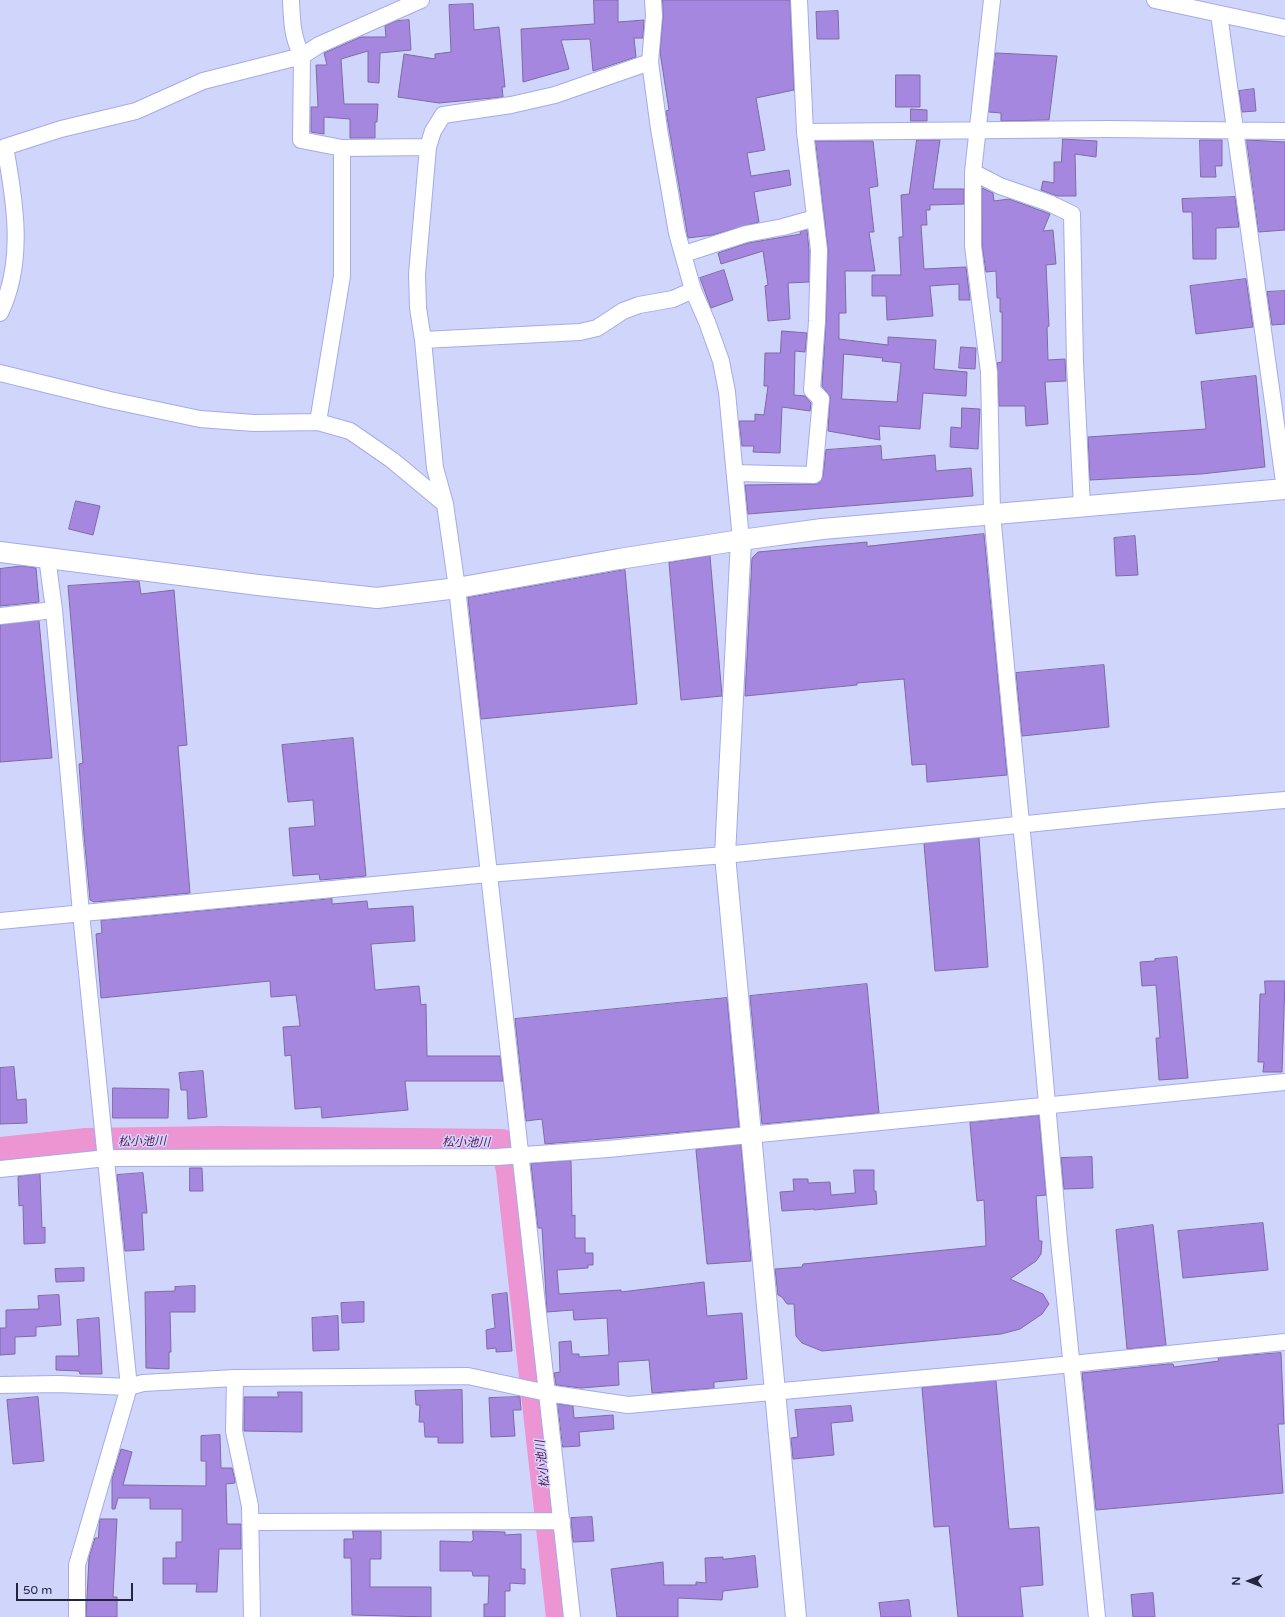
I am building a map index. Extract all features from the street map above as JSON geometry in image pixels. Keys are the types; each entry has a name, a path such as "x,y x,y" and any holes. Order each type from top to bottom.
{"street":[{"path":"292,0 292,29 295,43 302,56 301,140 342,148 428,147"},
{"path":"0,313 9,295 14,267 16,205 3,142 136,111 203,81 302,56 319,45 421,0"},
{"path":"653,0 654,16 650,62 665,165 677,233 693,290 707,322 721,361 727,392 741,540 725,855 796,1617"},
{"path":"735,473 814,475 821,399 812,390 817,321 819,250 805,132 799,0"},
{"path":"992,0 979,130 973,172 973,246 989,372 992,513 1097,1617"},
{"path":"1155,0 1285,28"},
{"path":"0,552 258,585 377,598 457,588 619,559 741,540 822,530 992,513 1285,489 1219,14"},
{"path":"572,1617 547,1392 518,1156 457,588 445,504 435,468 423,340 418,308 417,274 428,147 433,131 443,115 510,106 555,95 650,62"},
{"path":"805,132 979,130 1285,131"},
{"path":"318,422 342,276 342,148"},
{"path":"973,172 1000,186 1049,203 1072,214 1075,363 1082,506"},
{"path":"684,254 746,234 784,227 815,218"},
{"path":"423,340 580,332 597,328 623,311 639,305 673,299 693,290"},
{"path":"0,373 110,400 200,419 254,423 318,422 350,431 392,460 445,504"},
{"path":"47,557 54,610 81,913 129,1387 77,1565 77,1617"},
{"path":"0,616 54,610"},
{"path":"0,921 488,874 725,855 1021,824 1285,800"},
{"path":"0,1169 107,1158 518,1156 608,1149 1285,1082"},
{"path":"0,1385 58,1384 129,1387 143,1383 235,1378 468,1376 547,1392 628,1405 1004,1371 1285,1342"},
{"path":"235,1378 234,1432 250,1506 252,1617"},
{"path":"251,1522 561,1521"}],"building":[{"path":"594,0 618,0 618,22 644,20 643,38 634,38 636,57 593,71 590,39 561,40 569,69 523,82 521,29 594,24"},
{"path":"663,0 790,0 794,90 756,98 765,150 747,153 751,176 789,170 791,185 754,192 759,222 712,235 688,238 666,111 669,110 660,52"},
{"path":"473,4 474,30 499,27 505,87 502,87 503,97 439,103 398,97 404,54 435,59 435,54 451,52 449,5"},
{"path":"838,11 839,39 817,39 816,12"},
{"path":"409,20 411,50 380,53 379,83 368,82 368,51 341,59 344,104 378,104 377,122 375,122 375,138 350,138 350,119 324,117 324,134 311,132 311,107 318,107 316,65 327,65 324,53 361,37 386,37 385,26 396,21"},
{"path":"996,53 1057,56 1049,120 1001,121 1001,113 989,112"},
{"path":"896,75 920,75 920,107 896,107"},
{"path":"1254,89 1256,111 1242,112 1239,91"},
{"path":"911,109 927,110 927,121 911,121"},
{"path":"1063,139 1097,141 1096,157 1075,154 1076,196 1057,196 1041,190 1043,181 1054,183 1054,162 1061,162"},
{"path":"917,140 940,140 933,189 964,189 964,204 930,205 930,210 926,210 927,225 921,225 924,269 966,267 970,300 959,300 959,284 930,286 933,316 887,320 886,296 872,296 872,275 901,275 899,237 903,237 901,195 909,194"},
{"path":"1200,140 1222,140 1222,166 1215,166 1216,177 1201,177"},
{"path":"1247,140 1285,142 1285,230 1259,232"},
{"path":"816,141 873,141 878,186 869,188 874,232 869,232 875,271 845,271 846,313 839,313 839,339 888,345 888,337 936,340 934,369 967,372 966,396 923,393 920,429 879,426 880,440 828,431 830,396 822,386 828,250","holes":["844,354 883,358 882,361 901,363 897,402 842,399"]},
{"path":"982,188 993,193 994,201 1009,199 1050,214 1043,231 1053,230 1056,264 1046,265 1049,326 1047,327 1048,360 1065,359 1066,381 1045,382 1048,424 1026,426 1025,406 999,406 997,363 1002,362 1002,312 1000,312 1000,298 997,298 996,271 986,272 982,245"},
{"path":"1235,197 1239,227 1216,228 1216,259 1193,259 1192,212 1183,212 1182,199"},
{"path":"807,230 809,250 809,282 788,283 790,319 768,321 765,286 768,285 763,251 721,264 718,253 748,243 801,234 800,232"},
{"path":"724,270 733,300 711,308 700,278"},
{"path":"1246,279 1253,327 1196,334 1190,286"},
{"path":"1285,291 1285,324 1272,325 1267,292"},
{"path":"782,331 807,333 805,352 795,351 794,395 805,396 811,403 810,411 782,407 780,453 753,452 754,446 742,446 739,421 755,421 755,414 764,415 768,386 764,386 765,353 780,353"},
{"path":"961,347 976,348 975,369 959,368"},
{"path":"1256,376 1265,467 1201,474 1090,480 1088,437 1206,429 1201,382"},
{"path":"962,408 980,409 978,449 950,447 951,427 961,428"},
{"path":"881,446 882,460 935,455 936,471 971,468 973,496 748,514 745,485 818,484 823,476 826,450"},
{"path":"76,501 100,506 93,535 69,529"},
{"path":"984,534 1007,775 927,782 926,764 912,765 904,679 745,696 752,558 758,552 867,542 867,546"},
{"path":"1135,536 1138,575 1116,576 1114,538"},
{"path":"710,556 722,696 681,700 669,563"},
{"path":"22,566 36,568 39,602 0,606 0,569"},
{"path":"625,570 637,704 481,719 468,598"},
{"path":"139,581 141,594 174,590 187,745 178,746 190,893 94,902 90,900 84,835 79,764 83,763 68,586"},
{"path":"39,621 52,758 0,762 0,625"},
{"path":"1104,665 1109,727 1022,736 1016,673"},
{"path":"353,738 366,876 320,880 319,874 293,876 289,828 315,826 313,800 288,802 282,745"},
{"path":"979,838 988,967 935,971 924,844"},
{"path":"332,899 332,904 367,901 368,909 413,906 415,941 371,944 375,990 419,986 421,1005 426,1004 427,1056 500,1056 503,1081 405,1081 408,1110 322,1118 321,1107 295,1109 291,1055 285,1056 283,1027 300,1026 296,995 271,997 270,981 101,998 96,934 102,933 101,921"},
{"path":"1177,957 1188,1078 1159,1080 1156,1038 1160,1038 1156,985 1142,986 1140,962"},
{"path":"1265,981 1285,981 1282,1072 1263,1072 1264,1062 1258,1062 1260,994 1265,994"},
{"path":"867,984 879,1113 762,1124 750,996"},
{"path":"727,998 739,1127 545,1144 542,1119 526,1121 515,1019"},
{"path":"14,1067 17,1100 26,1099 27,1123 0,1124 0,1068"},
{"path":"203,1071 207,1117 188,1119 187,1090 181,1090 179,1073"},
{"path":"113,1088 169,1089 168,1118 113,1118"},
{"path":"1039,1116 1046,1195 1036,1196 1039,1241 1042,1241 1041,1254 1036,1261 1010,1279 1043,1294 1049,1304 1042,1314 1020,1329 1001,1334 822,1351 802,1343 796,1336 794,1304 787,1304 782,1297 778,1295 775,1269 802,1267 803,1264 986,1246 984,1200 977,1201 970,1123"},
{"path":"741,1145 751,1261 707,1264 696,1150"},
{"path":"1092,1157 1093,1188 1064,1189 1061,1158"},
{"path":"571,1161 572,1216 575,1215 575,1238 585,1238 585,1253 593,1253 593,1265 588,1265 588,1268 557,1270 559,1294 621,1290 621,1292 704,1282 707,1316 742,1313 747,1379 714,1382 714,1388 652,1393 649,1360 618,1362 619,1385 581,1388 556,1385 554,1373 560,1372 559,1342 571,1341 572,1354 579,1354 579,1357 609,1355 607,1318 574,1320 573,1310 547,1312 542,1228 538,1228 531,1164"},
{"path":"190,1168 202,1168 203,1191 190,1191"},
{"path":"854,1170 874,1170 874,1191 876,1191 877,1204 814,1210 782,1211 780,1192 794,1191 793,1179 808,1179 808,1183 830,1182 831,1195 855,1193"},
{"path":"143,1173 147,1213 142,1213 144,1250 125,1251 117,1175"},
{"path":"40,1174 42,1228 45,1227 45,1243 24,1244 23,1205 19,1206 18,1177"},
{"path":"1263,1223 1268,1270 1183,1278 1178,1231"},
{"path":"1153,1225 1166,1345 1127,1349 1116,1230"},
{"path":"84,1268 84,1281 56,1282 55,1269"},
{"path":"195,1286 195,1312 170,1312 171,1352 169,1352 169,1369 146,1368 145,1292 175,1291 175,1287"},
{"path":"507,1293 512,1351 496,1352 496,1348 487,1349 486,1330 495,1328 492,1295"},
{"path":"59,1295 61,1325 36,1327 36,1336 15,1337 15,1354 0,1355 0,1328 6,1328 6,1310 39,1309 38,1296"},
{"path":"364,1302 364,1322 342,1323 341,1303"},
{"path":"338,1316 339,1350 313,1351 312,1318"},
{"path":"99,1318 102,1374 80,1374 79,1371 56,1370 56,1356 79,1356 77,1320"},
{"path":"1281,1353 1284,1424 1278,1424 1283,1493 1096,1510 1082,1373 1168,1364 1173,1364 1174,1367 1219,1361 1218,1358"},
{"path":"996,1381 1009,1529 1039,1527 1043,1585 1020,1587 1023,1617 958,1617 949,1526 934,1527 922,1388"},
{"path":"462,1390 463,1443 438,1443 438,1437 425,1437 424,1422 419,1422 420,1405 416,1405 415,1391"},
{"path":"278,1392 302,1392 302,1432 244,1431 244,1397 278,1397"},
{"path":"38,1397 44,1461 13,1464 7,1400"},
{"path":"520,1397 521,1410 513,1410 515,1436 491,1437 489,1398"},
{"path":"558,1404 573,1406 574,1418 613,1415 614,1429 579,1432 580,1446 563,1447"},
{"path":"851,1406 853,1421 831,1423 834,1455 793,1459 791,1438 798,1437 795,1410"},
{"path":"220,1435 221,1468 232,1468 235,1480 235,1483 226,1484 227,1524 241,1524 241,1549 219,1549 217,1592 196,1592 197,1584 163,1584 163,1558 176,1558 176,1542 182,1542 182,1509 150,1509 150,1498 118,1498 115,1509 112,1509 112,1479 121,1449 132,1452 123,1485 206,1486 206,1461 201,1461 201,1436"},
{"path":"592,1517 594,1541 573,1542 571,1518"},
{"path":"100,1519 117,1519 113,1597 117,1597 117,1617 86,1617 89,1558 95,1538 98,1538"},
{"path":"353,1531 381,1531 381,1559 370,1559 370,1587 431,1587 431,1617 352,1615 351,1558 344,1558 344,1539 353,1539"},
{"path":"473,1531 505,1532 505,1535 521,1534 521,1569 525,1569 525,1584 510,1583 510,1591 505,1591 505,1617 484,1617 484,1604 488,1604 489,1576 473,1576 472,1571 440,1571 440,1541 471,1542 473,1540"},
{"path":"755,1556 758,1587 723,1591 722,1600 678,1598 678,1617 617,1617 611,1569 663,1562 664,1585 696,1585 696,1582 706,1583 705,1558 723,1557 723,1559"},
{"path":"1153,1593 1155,1617 1133,1617 1131,1595"},
{"path":"909,1600 911,1617 881,1617 879,1603"}],"waterway":[{"name":"松小池川","path":"0,1151 86,1142 219,1140 502,1143 506,1149 510,1171 560,1617"}]}
